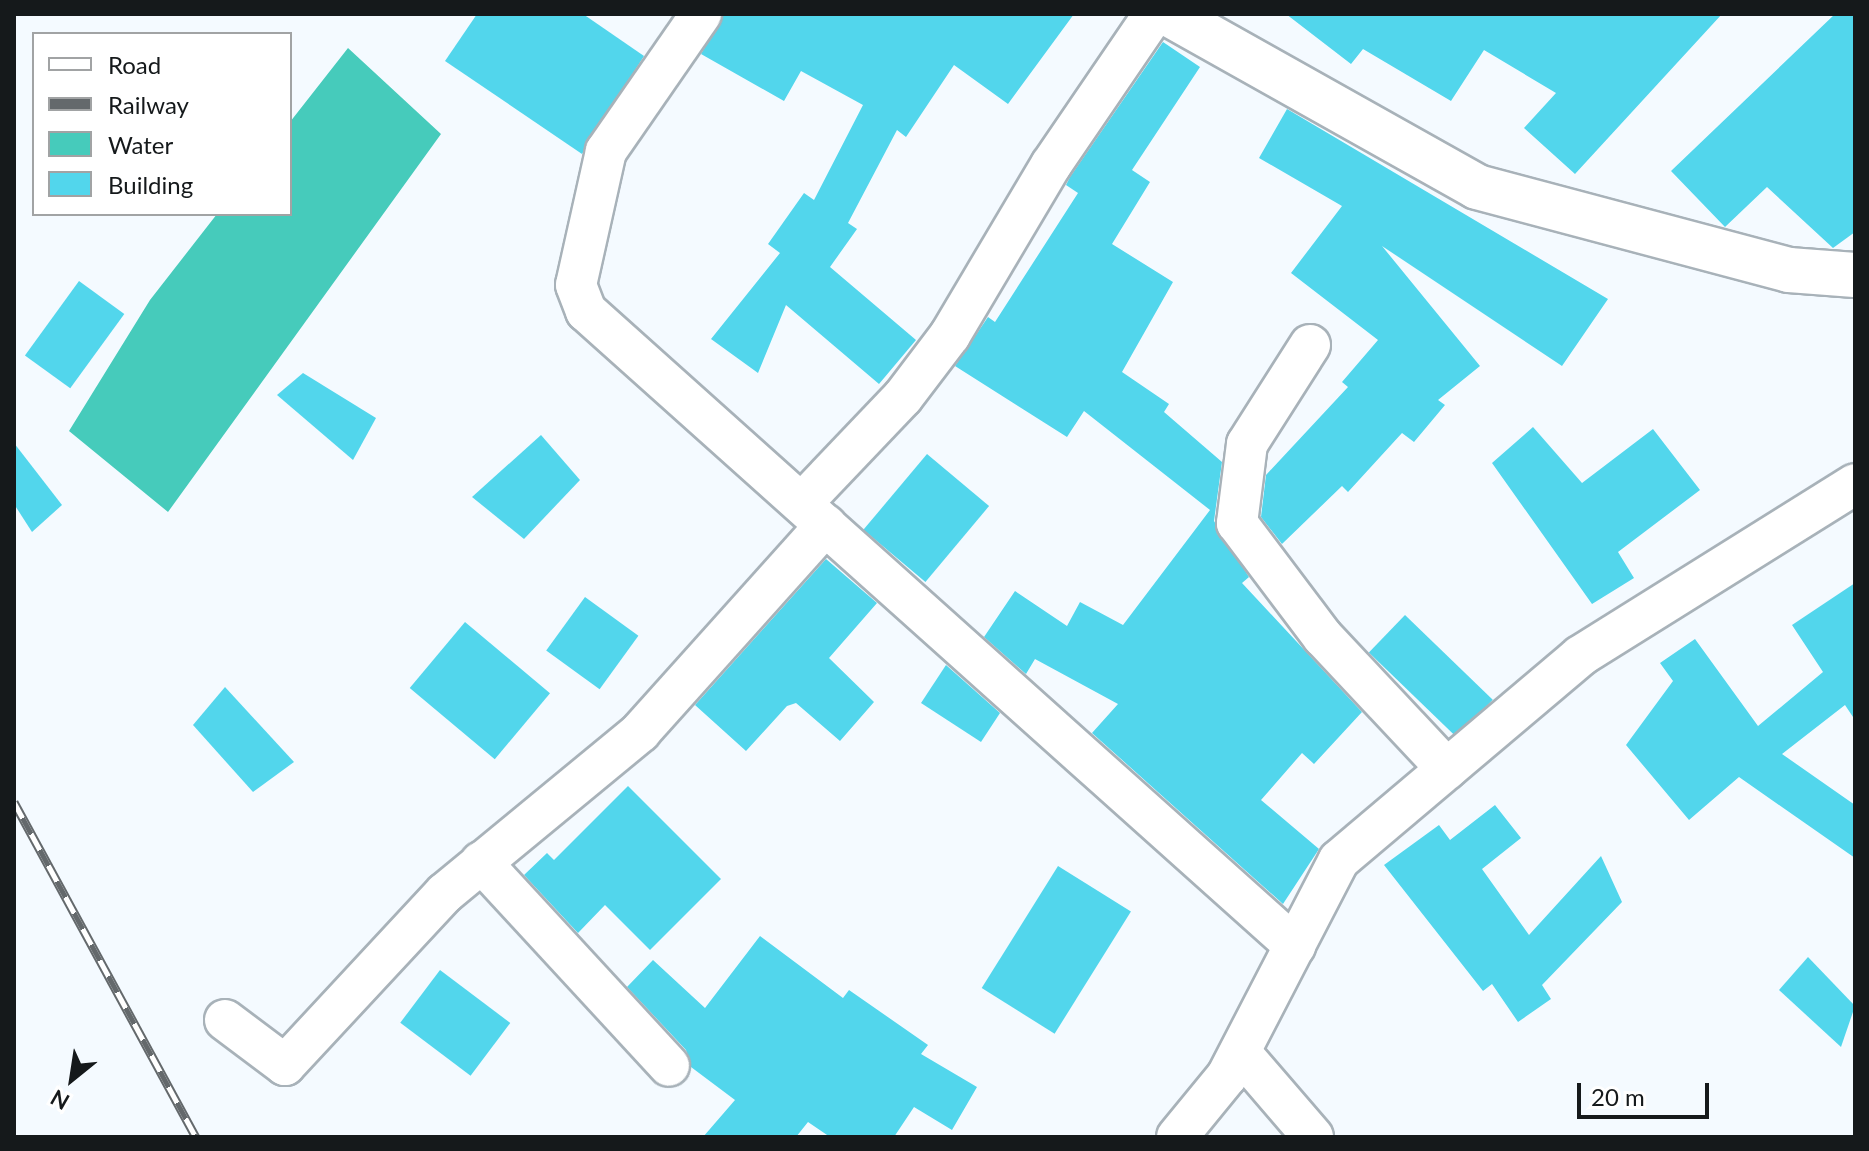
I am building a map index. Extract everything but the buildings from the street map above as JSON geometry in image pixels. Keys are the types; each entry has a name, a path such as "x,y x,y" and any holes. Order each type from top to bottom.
{"street":[{"path":"701,14 606,151 576,285 586,311 1295,946"},
{"path":"225,1020 285,1065 481,862 640,732 814,514 950,335 1051,165 1154,14"},
{"path":"1169,14 1477,187 1789,270 1855,275"},
{"path":"1310,345 1247,444 1237,523 1323,637 1447,769"},
{"path":"1177,1137 1240,1052 1339,860 1580,656 1855,484"},
{"path":"481,862 669,1066"},
{"path":"1240,1052 1313,1137"}],"water":[{"path":"348,48 441,134 168,512 69,431 150,300 215,216 292,216 292,119"}],"railway":[{"path":"14,802 196,1137"}]}
